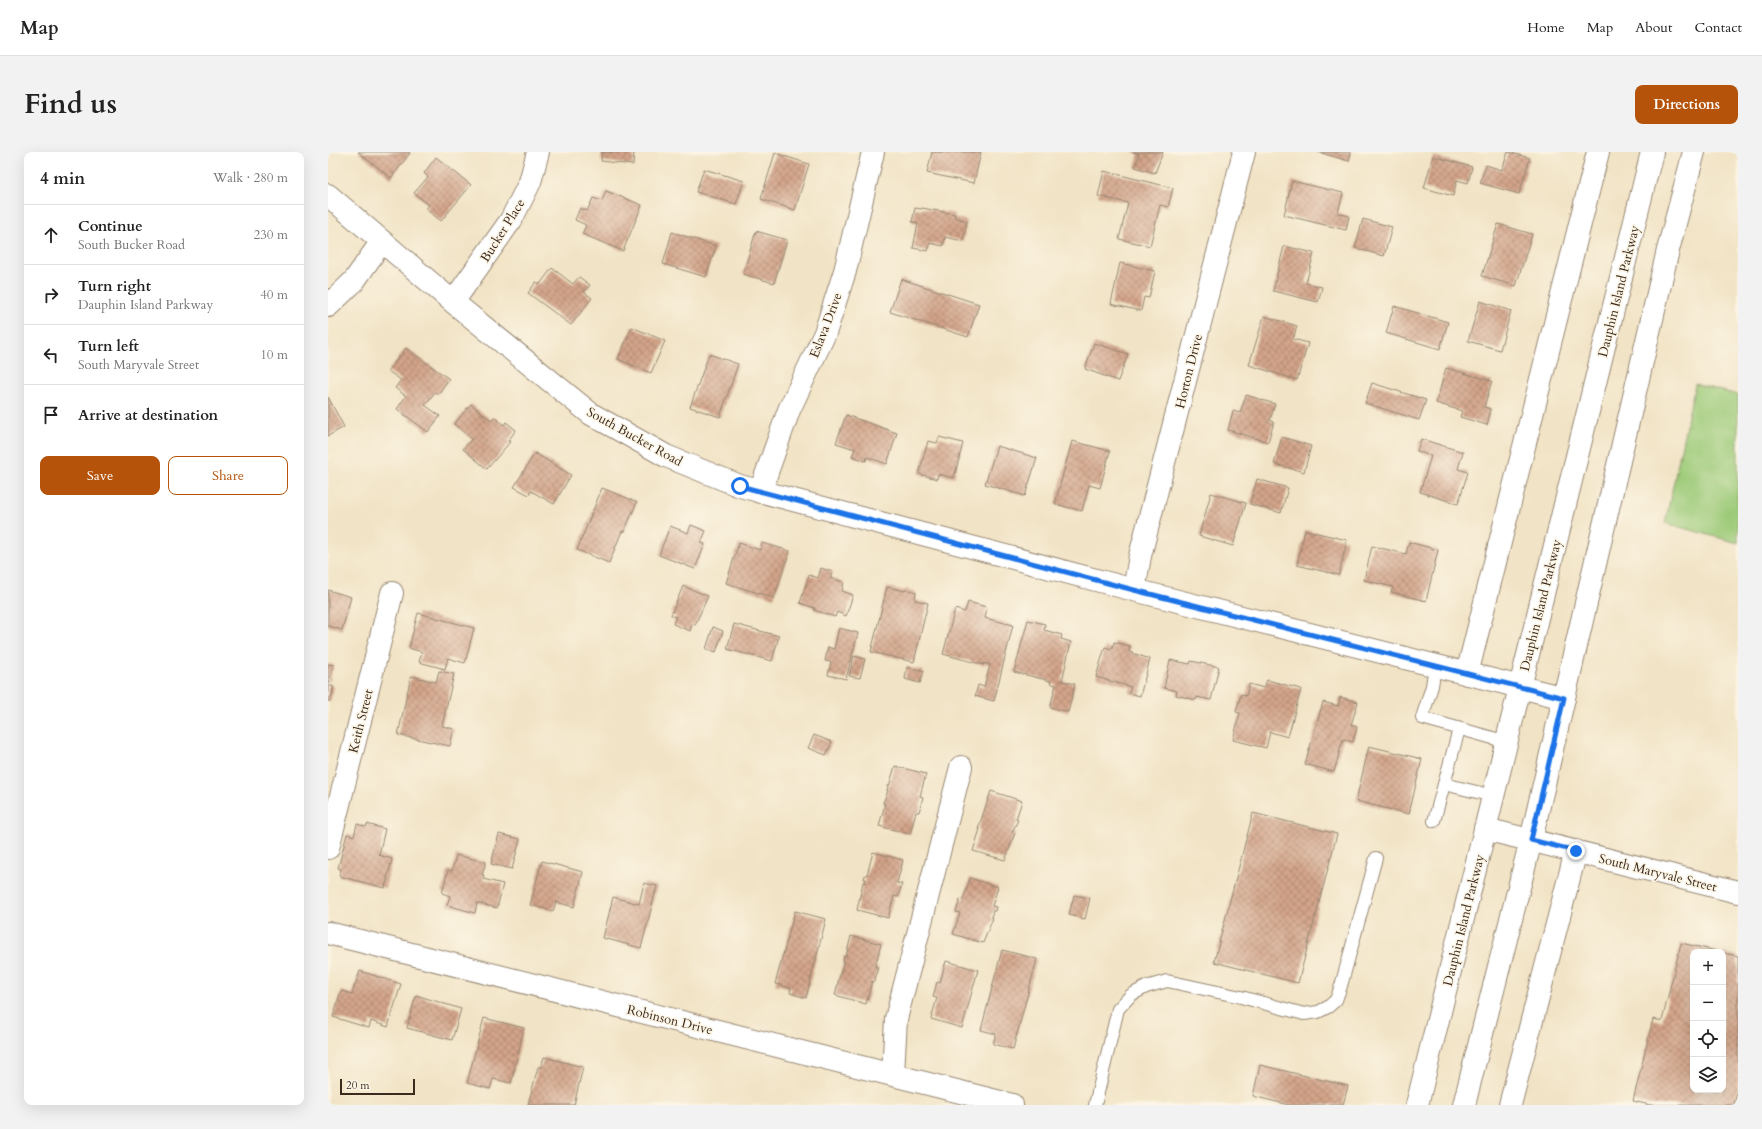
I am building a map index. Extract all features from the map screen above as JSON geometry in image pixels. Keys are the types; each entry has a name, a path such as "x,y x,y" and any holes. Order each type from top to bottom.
{"street":[{"name":"Bucker Place","path":"453,302 511,220 530,182 538,152"},
{"name":"Eslava Drive","path":"760,492 789,410 825,333 845,271 873,152"},
{"name":"Horton Drive","path":"1134,590 1142,548 1244,152"},
{"path":"1467,674 1598,152"},
{"name":"Dauphin Island Parkway","path":"1417,1105 1652,152"},
{"path":"1464,1105 1531,840 1668,250 1694,152"},
{"name":"South Bucker Road","path":"328,195 453,302 591,414 666,456 740,486 760,492 1134,590 1564,698"},
{"path":"328,306 354,281 382,241"},
{"name":"Keith Street","path":"328,848 392,593"},
{"path":"893,1074 896,1019 961,767"},
{"name":"South Maryvale Street","path":"1485,829 1738,892"},
{"path":"1510,1105 1576,851"},
{"name":"Robinson Drive","path":"328,933 1012,1105"}],"lane":[{"path":"1435,666 1432,686 1422,718 1507,742"},
{"path":"1434,821 1459,729"},
{"path":"1444,784 1493,796"},
{"path":"1095,1105 1118,1009 1131,995 1146,988 1167,981 1241,997 1304,1014 1318,1012 1328,1007 1336,1000 1376,858"}],"green space":[{"path":"1695,384 1738,395 1738,543 1665,523"}],"building":[{"path":"358,152 409,152 410,153 391,178"},
{"path":"602,152 634,152 633,165 601,161"},
{"path":"932,152 981,152 974,183 927,173"},
{"path":"1133,152 1163,152 1155,173 1135,167 1139,154"},
{"path":"1318,152 1351,152 1349,161"},
{"path":"1508,152 1530,158 1519,194 1480,183 1486,165 1502,170"},
{"path":"775,153 809,164 795,210 761,199"},
{"path":"1433,156 1472,167 1468,183 1457,180 1453,196 1424,188"},
{"path":"436,157 471,185 441,221 426,209 429,205 414,193 428,177 424,173"},
{"path":"704,169 744,181 736,204 696,192"},
{"path":"1104,171 1173,188 1168,207 1160,205 1150,246 1119,239 1128,203 1098,196"},
{"path":"1292,181 1343,193 1338,213 1349,216 1346,230 1284,215"},
{"path":"606,191 642,205 623,251 582,234 586,225 575,220 580,208 587,211 593,198 602,201"},
{"path":"915,208 955,214 954,217 967,221 963,241 945,237 943,246 930,243 928,251 913,248 918,223 912,222"},
{"path":"1363,219 1392,227 1384,256 1355,248"},
{"path":"1498,224 1532,234 1516,286 1482,276"},
{"path":"756,231 787,240 774,283 743,274"},
{"path":"672,232 716,246 706,277 663,264"},
{"path":"1284,246 1314,253 1306,283 1322,287 1318,302 1273,291"},
{"path":"1120,263 1155,271 1149,298 1144,297 1141,311 1111,304"},
{"path":"552,268 573,284 579,277 590,285 584,292 592,298 571,325 528,293 536,282 540,284"},
{"path":"901,279 979,304 968,337 890,312"},
{"path":"1480,301 1511,311 1500,350 1468,341"},
{"path":"1394,306 1448,322 1440,349 1386,333"},
{"path":"1264,316 1297,326 1293,339 1308,343 1297,380 1249,365"},
{"path":"632,327 665,341 651,373 618,359"},
{"path":"1094,343 1128,354 1118,381 1085,369"},
{"path":"406,348 449,379 438,394 435,392 425,405 440,416 428,432 397,409 406,396 395,388 401,380 388,371"},
{"path":"709,354 738,364 720,417 690,407"},
{"path":"1446,368 1492,381 1484,407 1491,409 1487,425 1460,417 1462,411 1436,403"},
{"path":"1372,383 1426,400 1419,420 1365,403"},
{"path":"1246,395 1275,404 1270,420 1274,422 1268,442 1228,430 1233,411 1240,413"},
{"path":"328,397 344,427 328,436"},
{"path":"471,404 491,420 494,417 504,425 506,422 516,430 508,441 510,442 487,469 463,449 472,439 454,424"},
{"path":"846,415 897,433 887,464 867,457 866,461 852,456 855,449 836,443"},
{"path":"939,437 963,443 954,478 938,474 937,479 919,474 928,441 937,443"},
{"path":"1282,437 1311,446 1304,472 1274,464"},
{"path":"1421,439 1463,452 1458,469 1468,472 1458,504 1420,492 1431,456 1417,451"},
{"path":"1072,441 1110,451 1100,488 1089,485 1082,511 1055,504"},
{"path":"997,446 1037,458 1025,496 985,484"},
{"path":"535,453 571,475 554,504 531,491 529,495 514,487"},
{"path":"1257,479 1288,488 1281,513 1250,504"},
{"path":"602,488 637,502 624,532 622,531 609,563 577,550"},
{"path":"1211,493 1246,503 1233,546 1199,536"},
{"path":"691,525 706,531 701,543 705,544 695,569 659,555 670,526 688,533"},
{"path":"1305,530 1347,540 1339,575 1297,565"},
{"path":"1409,542 1438,550 1426,601 1391,592 1393,587 1364,580 1372,546 1406,554"},
{"path":"739,543 760,550 762,543 790,551 774,598 726,583"},
{"path":"821,568 833,572 830,578 844,582 842,591 853,595 846,616 837,612 835,617 814,610 815,608 800,603 809,575 818,578"},
{"path":"683,586 708,596 695,625 692,624 690,631 673,624 676,617 671,615"},
{"path":"887,587 905,591 906,589 916,592 915,600 928,603 914,662 871,652"},
{"path":"328,590 351,597 342,630 328,626"},
{"path":"968,602 987,607 985,618 1013,625 994,701 975,696 978,685 984,687 990,665 984,663 984,665 943,654 955,609 965,612"},
{"path":"418,613 474,628 465,663 448,658 445,669 419,662 422,652 409,648"},
{"path":"1028,620 1045,624 1044,630 1062,635 1061,639 1071,642 1062,681 1075,684 1068,712 1050,707 1056,685 1050,683 1051,681 1014,672"},
{"path":"734,624 779,636 772,661 727,649"},
{"path":"713,627 723,631 716,652 706,649"},
{"path":"839,628 858,633 846,679 828,675 831,662 825,661 828,647 834,649"},
{"path":"1114,642 1130,646 1129,652 1150,659 1140,696 1129,693 1131,687 1096,677 1105,647 1112,649"},
{"path":"854,656 865,659 860,678 849,676"},
{"path":"1170,660 1190,664 1191,661 1219,667 1211,700 1197,697 1196,700 1176,695 1177,691 1164,688"},
{"path":"328,664 334,665 328,684"},
{"path":"907,667 924,671 920,683 905,679"},
{"path":"439,671 454,674 442,726 454,729 450,746 398,735 411,676 436,682"},
{"path":"1267,680 1301,689 1288,737 1270,732 1266,748 1233,740 1240,713 1236,712 1241,694 1246,696 1249,684 1264,688"},
{"path":"328,685 334,687 330,701 328,701"},
{"path":"1340,697 1358,702 1351,725 1357,727 1353,742 1343,739 1334,772 1305,764 1323,702 1338,706"},
{"path":"814,735 832,742 826,755 808,748"},
{"path":"1369,746 1422,759 1409,814 1356,801"},
{"path":"895,766 926,774 920,796 923,797 919,812 916,812 910,834 879,826 885,804 883,803"},
{"path":"991,791 1022,801 1016,819 1018,820 1012,832 1015,833 1005,860 973,851 980,829 978,829"},
{"path":"1253,813 1337,834 1298,983 1214,962"},
{"path":"357,824 366,827 367,824 385,829 379,855 392,859 385,888 339,876 341,869 338,868 347,834 354,836"},
{"path":"499,834 520,839 512,869 491,864"},
{"path":"873,852 903,860 897,883 902,884 898,897 894,896 888,918 857,910 863,882 865,883 865,875 867,875"},
{"path":"456,855 486,862 482,875 484,875 483,879 503,884 497,908 477,903 475,913 447,905 450,896 442,893 448,870 452,871"},
{"path":"542,861 583,872 574,907 556,902 553,911 530,905"},
{"path":"970,878 998,887 992,906 996,907 995,911 993,911 991,917 993,918 983,943 953,934 960,913 956,912 960,899 963,900"},
{"path":"644,883 657,886 641,948 603,938 613,897 639,904"},
{"path":"1074,895 1090,898 1085,919 1069,915"},
{"path":"795,911 826,919 806,998 790,993 791,988 775,984"},
{"path":"851,936 881,944 875,967 878,967 874,982 872,981 866,1004 835,995 844,956 846,956"},
{"path":"1681,943 1708,949 1690,949 1690,1093 1726,1093 1726,954 1738,956 1738,1087 1734,1105 1650,1105 1633,1101 1653,1019 1662,1021"},
{"path":"1002,950 1037,959 1013,1049 993,1044 996,1034 981,1030"},
{"path":"946,961 978,970 962,1028 931,1019 937,998 933,997 937,982 940,983"},
{"path":"360,971 401,984 388,1027 371,1021 369,1028 333,1017 341,991 352,994"},
{"path":"416,995 461,1009 452,1040 407,1028"},
{"path":"484,1018 524,1028 511,1083 493,1079 490,1089 467,1083"},
{"path":"544,1057 583,1067 574,1105 528,1105 538,1067 541,1067"},
{"path":"1260,1065 1348,1086 1343,1105 1289,1105 1253,1096"}],"route":[{"path":"740,486 1134,590 1564,698 1531,840 1576,851"}]}
